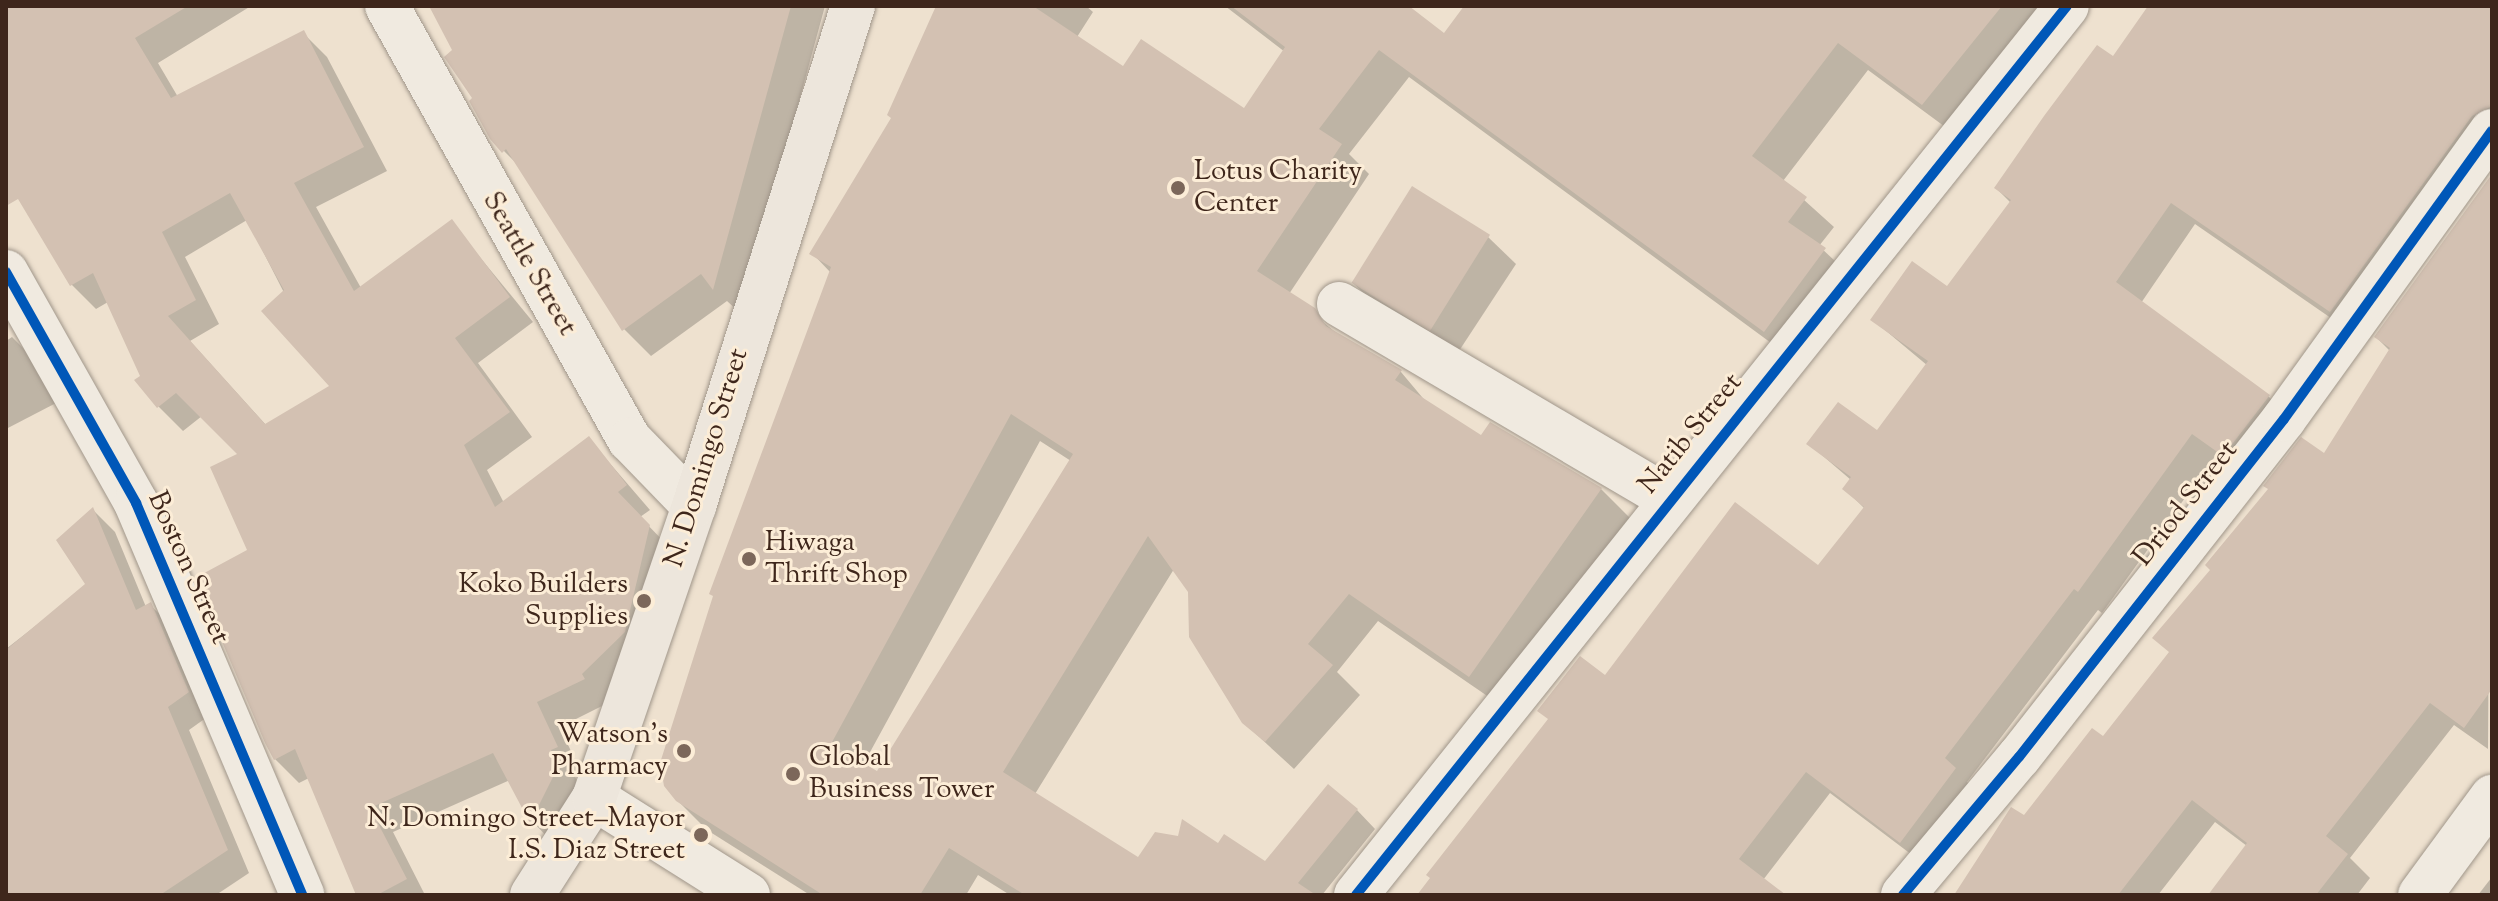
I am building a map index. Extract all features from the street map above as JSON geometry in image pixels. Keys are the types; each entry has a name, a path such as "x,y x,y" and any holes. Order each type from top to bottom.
{"main road":[{"name":"N. Domingo Street","path":"532,895 594,798 694,506 853,6"}],"street":[{"name":"Seattle Street","path":"387,6 630,440 694,506"},
{"name":"Natib Street","path":"1356,895 1669,498 2067,6"},
{"name":"Driod Street","path":"1903,895 2019,757 2284,419 2492,131"},
{"name":"Boston Street","path":"6,272 136,503 302,895"},
{"path":"1339,304 1669,498"},
{"path":"2420,895 2492,797"},
{"path":"594,798 748,895"}],"building":[{"path":"6,6 188,6 135,38 171,98 304,30 364,147 294,183 354,291 452,219 510,297 455,338 510,412 464,445 495,507 589,436 627,485 618,492 650,525 625,632 582,674 585,679 537,702 558,747 551,750 558,767 530,823 493,753 370,808 407,879 377,895 356,895 295,749 274,760 265,743 195,578 247,550 210,467 237,454 176,393 157,408 134,380 140,376 93,273 70,286 18,199 6,206","holes":["230,193 284,290 261,311 329,386 265,424 168,316 196,300 162,232"]},
{"path":"429,6 791,6 713,290 701,274 622,331 506,149 502,153 490,139 469,101 472,98 444,57 452,50"},
{"path":"936,6 1033,6 1123,66 1141,39 1244,108 1285,47 1231,6 1409,6 1444,33 1464,6 2002,6 1922,105 1838,43 1752,156 1807,197 1788,222 1826,248 1764,332 1379,50 1319,129 1342,144 1257,271 1315,308 1326,326 1402,370 1395,380 1481,435 1490,422 1602,488 1469,677 1349,594 1308,644 1333,665 1265,742 1242,723 1189,637 1188,592 1148,536 1003,772 1138,857 1155,832 1178,836 1182,819 1218,843 1224,834 1265,861 1328,784 1358,809 1298,883 1316,895 1025,895 949,848 920,895 823,895 676,801 664,786 660,763 713,596 709,594 831,267 809,254 891,118 887,115","holes":["1011,414 1073,454 877,771 831,744"]},
{"path":"2148,6 2492,6 2492,106 2472,116 2330,312 2171,203 2116,282 2270,395 2223,456 2192,434 2078,592 2074,589 1945,758 1956,768 1900,843 1806,772 1739,859 1786,895 1417,895 1430,878 1426,875 1548,719 1537,711 1580,656 1605,675 1735,502 1818,565 1864,507 1842,489 1851,477 1806,444 1838,402 1877,430 1928,361 1870,320 1912,261 1947,286 2011,200 1994,188 2044,116 2097,45 2113,56"},
{"path":"2492,174 2492,689 2464,728 2430,703 2326,836 2348,854 2316,895 2208,895 2247,843 2192,800 2118,895 1954,895 2011,807 2024,815 2092,728 2103,736 2169,652 2152,638 2210,570 2205,565 2268,489 2263,486 2301,437 2324,453 2390,348 2374,337"},
{"path":"1412,186 1490,235 1430,331 1352,283"},
{"path":"93,507 136,610 151,602 189,692 168,707 228,850 160,895 6,895 6,650 85,584 56,540"}],"cycle path":[{"path":"1356,895 2067,6"},
{"path":"1903,895 2019,757 2284,419 2492,131"},
{"path":"6,272 136,503 302,895"}],"place":[{"name":"Lotus Charity Center","path":"1178,188"},
{"name":"Hiwaga Thrift Shop","path":"749,559"},
{"name":"Koko Builders Supplies","path":"644,601"},
{"name":"Watson's Pharmacy","path":"684,751"},
{"name":"Global Business Tower","path":"793,774"},
{"name":"N. Domingo Street–Mayor I.S. Diaz Street","path":"701,835"}]}
